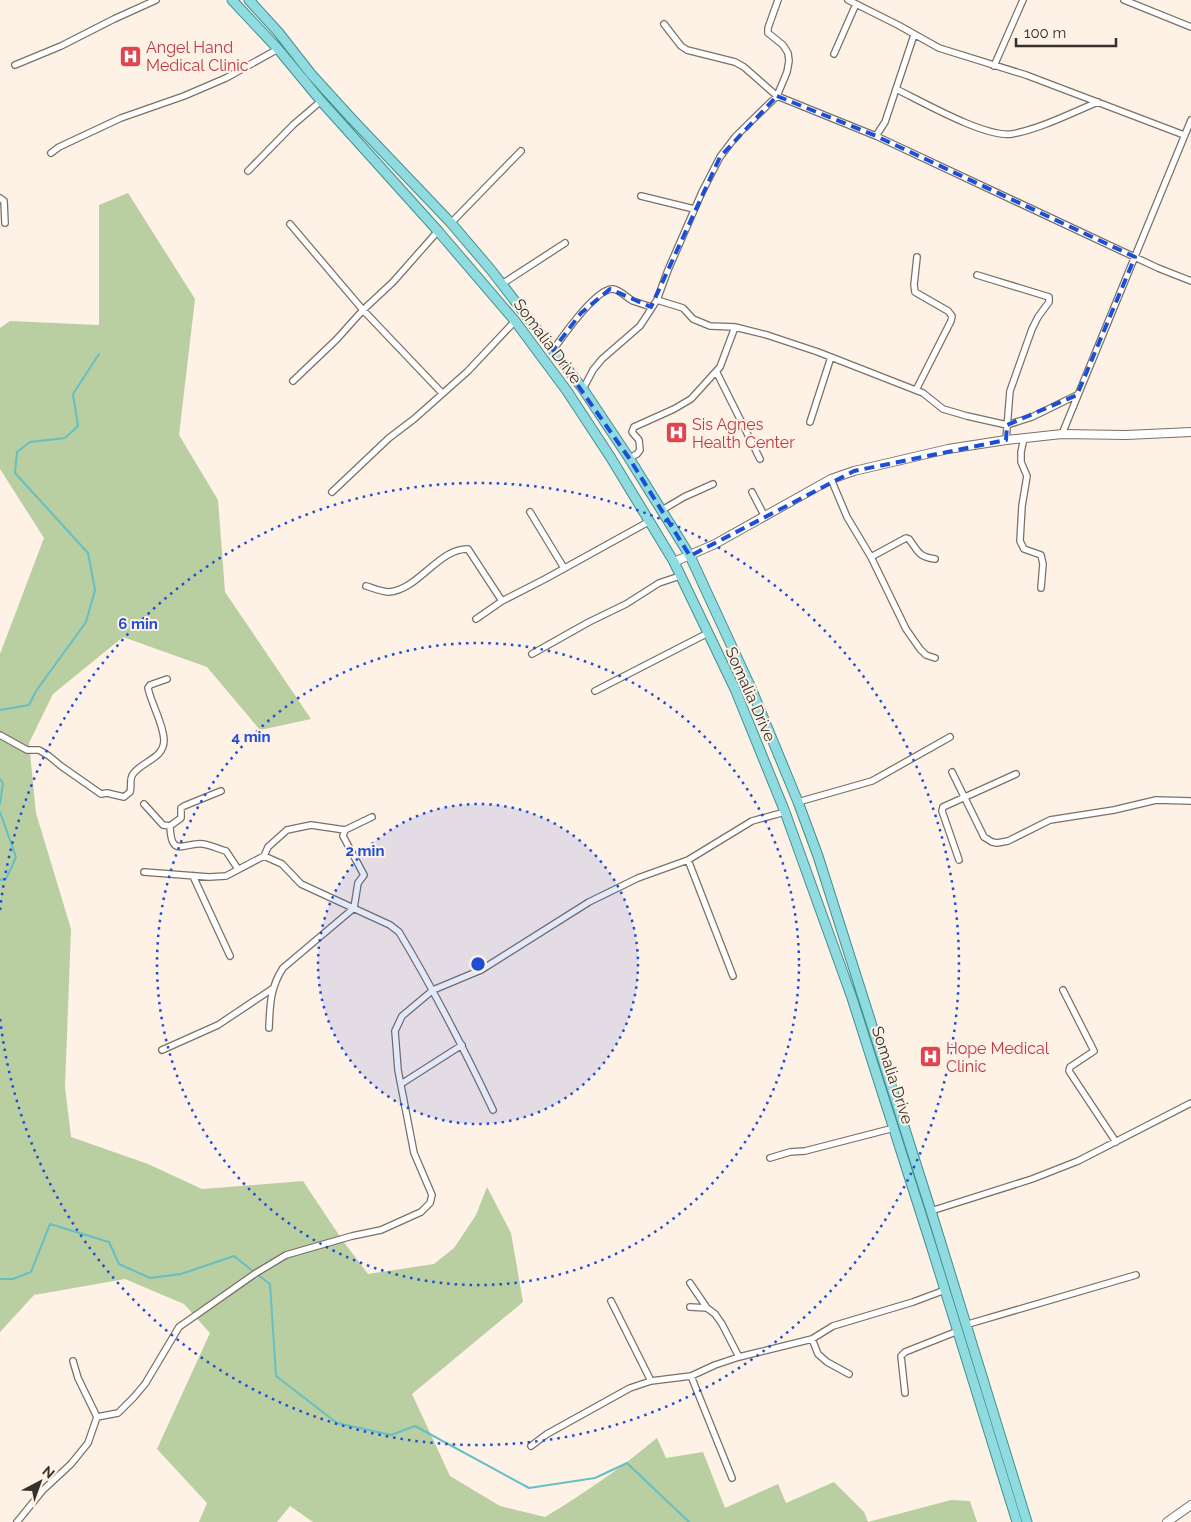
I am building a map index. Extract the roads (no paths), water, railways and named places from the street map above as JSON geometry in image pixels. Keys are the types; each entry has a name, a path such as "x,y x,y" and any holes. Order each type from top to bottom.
{"main road":[{"name":"Somalia Drive","path":"232,0 278,49 321,101 438,231 515,322 567,391 674,562 735,689 785,812 852,998 945,1290 961,1328 1027,1522"},
{"name":"Somalia Drive","path":"249,0 351,118 451,223 502,284 583,389 629,458 690,556 751,688 818,856 931,1211 961,1328 1017,1522"}],"street":[{"path":"15,65 61,46 156,0"},
{"path":"583,389 602,359 640,326 657,300 694,209 709,175 720,156 736,136 778,96 788,72 789,61 788,53 783,45 768,33 778,0"},
{"path":"848,0 939,48 1026,75 1184,135"},
{"path":"994,66 1023,0"},
{"path":"1124,0 1191,27"},
{"path":"834,54 856,4"},
{"path":"664,24 681,46 687,50 735,62 744,67 778,96 876,136 1158,268 1191,281"},
{"path":"876,136 885,122 914,35"},
{"path":"50,153 121,118 184,96 226,78 278,49"},
{"path":"896,89 970,125 1010,134 1038,127 1098,102"},
{"path":"248,171 321,101"},
{"path":"1062,434 1191,120"},
{"path":"451,223 521,151"},
{"path":"641,196 694,209"},
{"path":"0,198 4,201 6,223"},
{"path":"290,224 363,310 442,393"},
{"path":"293,381 393,282 438,231"},
{"path":"502,284 565,243"},
{"path":"916,390 952,316 948,311 915,292 917,257"},
{"path":"976,275 1049,297 1049,302 1032,329 1010,391 1006,440"},
{"path":"553,350 581,313 603,292 610,289 617,290 633,300 652,308"},
{"path":"657,300 683,308 693,319 710,326 735,327 766,335 831,357 916,390 923,393 943,409 1007,425 1032,417 1077,395"},
{"path":"332,492 389,438 414,419 494,345 515,322"},
{"path":"629,458 640,450 639,440 632,432 634,427 691,399 717,373 735,327"},
{"path":"810,422 831,357"},
{"path":"717,373 760,459"},
{"path":"674,562 690,556 765,517 831,479 885,463 948,449 1062,434 1126,435 1191,432"},
{"path":"1024,438 1021,462 1027,476 1022,506 1020,541 1024,549 1041,555 1044,564 1041,588"},
{"path":"831,479 847,516 871,557 910,636 926,655 935,658"},
{"path":"662,510 684,497 713,484"},
{"path":"752,492 765,517"},
{"path":"530,512 564,568"},
{"path":"476,619 502,601 650,521"},
{"path":"871,557 906,538 909,539 917,552 924,558 935,559"},
{"path":"366,586 387,592 395,591 413,582 450,554 458,550 468,549 502,601"},
{"path":"532,654 626,604 659,584 680,576"},
{"path":"595,692 708,634"},
{"path":"0,735 26,750 40,750 101,794 107,792 124,797 130,792 132,774 143,764 157,757 164,743 163,729 148,688 150,685 167,679"},
{"path":"798,802 872,781 950,737"},
{"path":"952,772 984,837 997,843 1008,841 1050,820 1114,810 1156,800 1191,801"},
{"path":"959,860 942,811 945,806 1016,774"},
{"path":"144,804 162,825 170,826 181,818 181,808 221,791"},
{"path":"97,1417 118,1413 145,1384 179,1327 256,1273 286,1255 352,1236 381,1230 421,1212 430,1203 432,1195 414,1153 398,1070 395,1030 402,1016 433,990 481,970 589,902 638,878 688,860 752,821 785,812"},
{"path":"144,872 209,877 226,876 264,856 268,847 287,830 311,825 345,830 372,817"},
{"path":"170,826 170,837 176,845 183,848 201,844 226,851 238,869"},
{"path":"269,1028 272,989 276,978 283,968 354,908 358,883 364,875 343,836 345,830"},
{"path":"264,856 282,864 301,884 390,925 399,932 433,990 493,1110"},
{"path":"688,860 733,976"},
{"path":"193,876 230,956"},
{"path":"162,1050 218,1025 272,989"},
{"path":"1063,990 1094,1051 1070,1067 1070,1072 1116,1142"},
{"path":"401,1084 462,1045"},
{"path":"931,1211 1032,1179 1078,1161 1191,1103"},
{"path":"770,1158 894,1128"},
{"path":"904,1392 901,1356 905,1352 961,1328 1136,1275"},
{"path":"690,1283 707,1308 722,1324 739,1357"},
{"path":"531,1446 547,1434 630,1388 651,1381 691,1376 739,1357 812,1339 839,1324 945,1290"},
{"path":"611,1301 651,1381"},
{"path":"690,1307 707,1308"},
{"path":"812,1339 818,1354 827,1362 849,1374"},
{"path":"17,1522 43,1490 71,1464 88,1443 97,1417 78,1378 73,1361"},
{"path":"691,1376 732,1478"},
{"path":"1167,1522 1191,1504"}],"waterway":[{"path":"0,710 29,705 36,691 86,622 95,590 88,553 15,473 17,452 30,442 65,438 78,426 73,394 99,354"},
{"path":"0,779 3,783 0,804"},
{"path":"0,812 16,857 6,879 0,880"},
{"path":"0,1279 13,1279 31,1272 50,1224 109,1242 119,1264 150,1278 181,1274 234,1256 254,1272"},
{"path":"258,1275 270,1284 276,1376 337,1423 391,1435 415,1426 529,1488 595,1478 627,1463 689,1522"}],"place":[{"name":"Angel Hand Medical Clinic","path":"130,56"},
{"name":"Sis Agnes Health Center","path":"676,433"},
{"name":"Hope Medical Clinic","path":"930,1057"}]}
